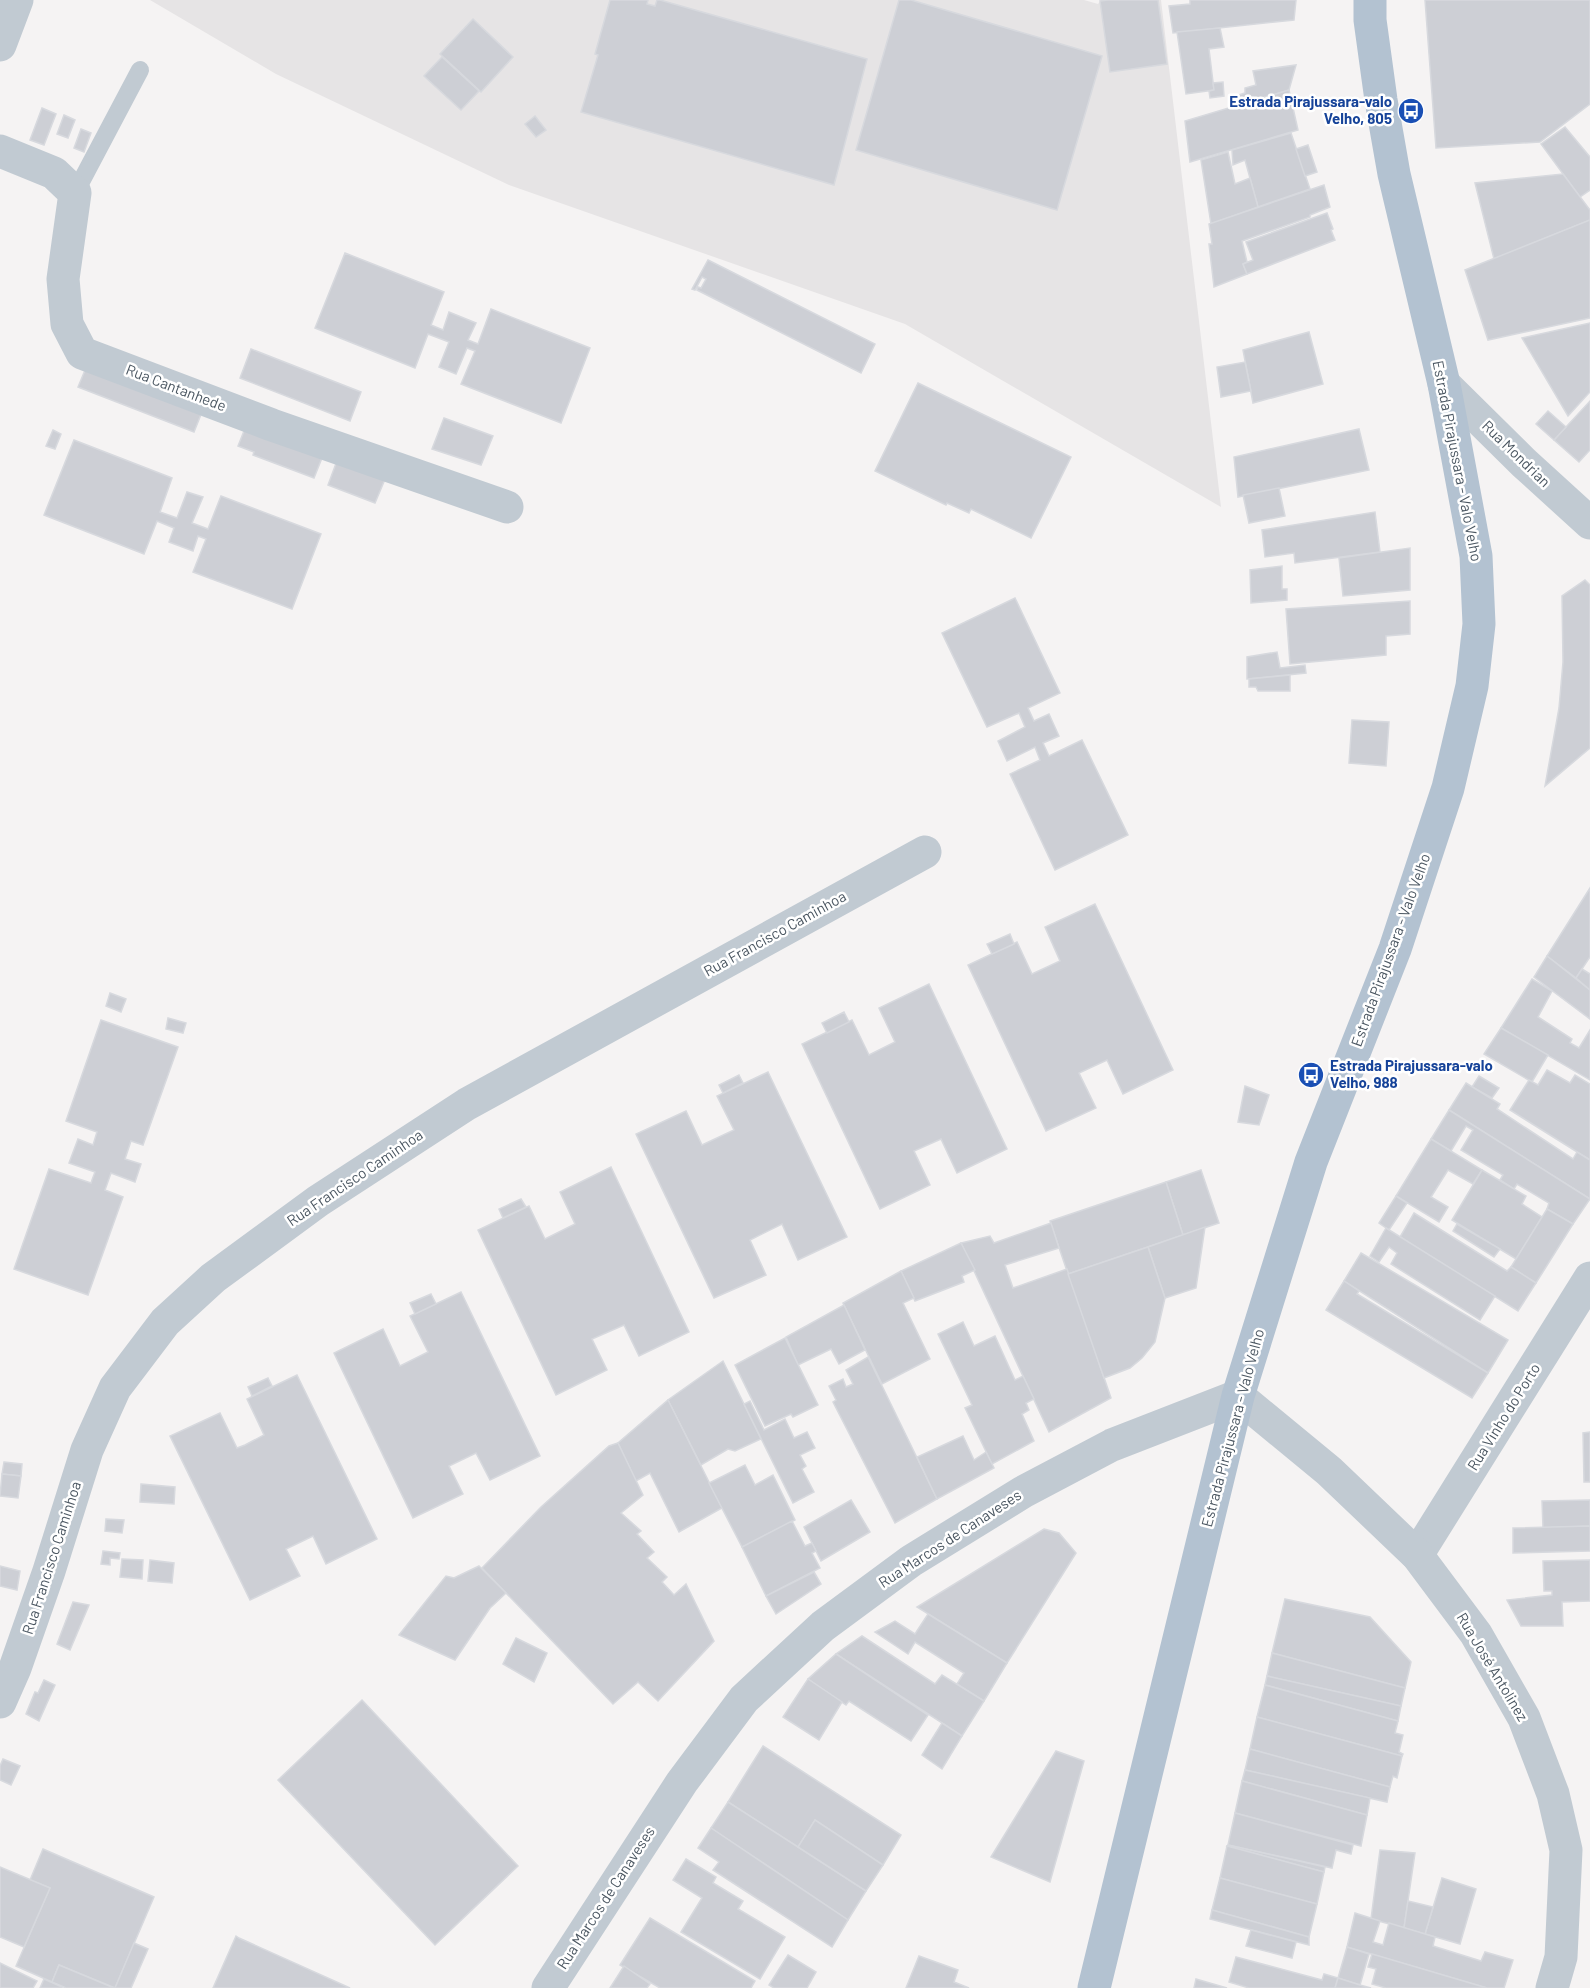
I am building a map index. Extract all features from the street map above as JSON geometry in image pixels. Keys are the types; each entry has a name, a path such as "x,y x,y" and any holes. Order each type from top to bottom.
{"main road":[{"name":"Estrada Pirajussara - Valo Velho","path":"1094,1988 1239,1396 1311,1162 1399,938 1448,788 1472,686 1479,624 1476,556 1444,384 1394,174 1381,100 1370,20 1370,0"}],"street":[{"path":"0,45 17,0"},
{"path":"0,152 54,173 75,194"},
{"name":"Rua Cantanhede","path":"75,194 63,279 67,324 82,353 272,425 507,507"},
{"name":"Rua Mondrian","path":"1444,384 1524,463 1590,522"},
{"name":"Rua Francisco Caminhoa","path":"0,1702 15,1668 49,1571 87,1450 115,1388 165,1322 213,1278 318,1201 467,1104 925,852"},
{"name":"Rua Vinho do Porto","path":"1417,1555 1590,1278"},
{"name":"Rua José Antolinez","path":"1239,1396 1329,1471 1417,1555 1476,1634 1524,1718 1552,1794 1566,1850 1561,1957 1552,1988"},
{"name":"Rua Marcos de Canaveses","path":"548,1988 696,1764 744,1699 823,1626 911,1561 1023,1492 1112,1445 1239,1396"}],"lane":[{"path":"75,194 140,70"}],"shaded area":[{"path":"150,0 1084,0 1098,4 1101,0 1161,0 1221,507 905,324 509,185 276,74"}],"building":[{"path":"610,0 648,0 647,4 655,6 657,0 660,0 867,59 834,185 581,112 598,55 595,54"},
{"path":"899,0 911,0 1102,56 1057,210 856,150"},
{"path":"1158,0 1167,64 1110,72 1100,1"},
{"path":"1190,0 1296,0 1294,20 1173,33 1169,6 1190,4"},
{"path":"1425,0 1590,0 1590,104 1540,142 1436,148"},
{"path":"473,19 513,57 481,92 440,54"},
{"path":"1220,28 1224,47 1209,49 1214,90 1186,94 1177,32"},
{"path":"442,57 479,91 461,110 424,76"},
{"path":"1296,65 1289,90 1232,107 1229,98 1245,93 1245,88 1256,85 1253,71"},
{"path":"1223,82 1224,96 1210,98 1209,91 1214,90 1213,83"},
{"path":"1289,90 1298,130 1190,162 1185,121"},
{"path":"42,108 56,114 44,145 30,140"},
{"path":"64,115 75,120 68,138 57,134"},
{"path":"535,116 546,130 536,137 525,124"},
{"path":"1565,127 1590,157 1590,190 1580,197 1541,144"},
{"path":"81,129 91,133 84,152 74,148"},
{"path":"1291,133 1310,189 1258,207 1245,160 1233,165 1232,150"},
{"path":"1308,145 1317,172 1305,176 1296,149"},
{"path":"1228,152 1235,184 1250,178 1258,207 1211,224 1201,160"},
{"path":"1563,174 1590,210 1590,220 1494,259 1475,183"},
{"path":"1324,185 1330,207 1310,217 1242,241 1247,262 1243,264 1247,274 1214,287 1209,224"},
{"path":"1327,213 1335,240 1247,274 1243,264 1253,260 1246,242"},
{"path":"1590,220 1590,318 1488,340 1465,270"},
{"path":"345,253 444,292 431,325 443,330 449,312 476,323 468,340 478,344 491,309 590,348 561,423 461,384 475,351 467,348 456,374 439,367 449,342 428,334 415,368 315,328"},
{"path":"708,260 875,344 861,373 697,290 698,287 701,288 706,279 702,277 695,290 692,289"},
{"path":"1590,323 1590,392 1568,416 1522,338"},
{"path":"1309,332 1323,384 1253,403 1243,350"},
{"path":"251,349 361,392 350,421 240,378"},
{"path":"1245,362 1251,391 1221,397 1217,367"},
{"path":"88,363 204,407 194,432 78,387"},
{"path":"918,383 1071,457 1031,538 971,509 969,513 947,503 946,505 875,471"},
{"path":"1590,401 1590,450 1579,462 1554,440"},
{"path":"1548,411 1566,427 1554,440 1536,424"},
{"path":"444,418 493,436 481,465 432,449"},
{"path":"246,426 324,453 314,478 253,455 254,452 238,446"},
{"path":"1359,429 1369,470 1238,497 1234,457"},
{"path":"53,430 61,434 55,449 46,446"},
{"path":"74,440 172,478 160,512 177,518 187,492 203,497 192,523 208,529 221,496 321,534 292,609 193,572 206,539 198,536 193,551 169,542 174,528 157,521 144,554 44,515"},
{"path":"338,458 386,477 375,503 328,485"},
{"path":"1279,488 1285,516 1249,523 1243,495"},
{"path":"1375,512 1380,552 1295,563 1294,553 1265,557 1262,530"},
{"path":"1410,548 1410,590 1343,596 1339,558"},
{"path":"1282,566 1282,589 1287,589 1287,600 1251,603 1250,570"},
{"path":"1585,580 1590,585 1590,748 1545,786 1559,708 1563,662 1562,596"},
{"path":"1015,598 1060,693 1028,708 1034,721 1049,714 1059,736 1043,743 1049,756 1082,740 1128,835 1055,870 1010,774 1040,760 1035,747 1007,761 998,741 1025,727 1019,713 987,727 942,633"},
{"path":"1410,601 1410,634 1386,636 1386,655 1290,664 1286,609"},
{"path":"1277,652 1280,668 1305,665 1306,673 1247,679 1247,657"},
{"path":"1290,675 1290,691 1258,691 1256,687 1249,687 1249,679"},
{"path":"1352,720 1389,722 1386,766 1349,763"},
{"path":"1590,888 1590,957 1576,978 1547,956"},
{"path":"1095,904 1173,1070 1123,1094 1107,1060 1079,1073 1096,1108 1046,1131 968,965 1017,942 1032,974 1060,961 1045,927"},
{"path":"1010,934 1014,944 992,954 987,944"},
{"path":"1547,956 1590,990 1590,1019 1534,977"},
{"path":"1582,969 1590,974 1590,990 1576,978"},
{"path":"1532,979 1552,991 1538,1017 1572,1039 1570,1043 1579,1048 1590,1030 1590,1080 1501,1028"},
{"path":"929,984 1007,1149 957,1173 941,1139 914,1151 930,1185 880,1209 802,1044 852,1020 869,1055 895,1042 879,1008"},
{"path":"110,993 126,999 121,1012 106,1006"},
{"path":"844,1012 849,1022 827,1033 822,1023"},
{"path":"168,1018 186,1023 183,1033 166,1029"},
{"path":"101,1020 178,1047 143,1145 131,1141 125,1159 141,1164 135,1182 111,1173 105,1190 123,1197 88,1295 14,1269 49,1169 91,1183 95,1172 69,1163 78,1139 93,1145 97,1132 66,1121"},
{"path":"1501,1028 1548,1055 1532,1082 1484,1054"},
{"path":"1547,1070 1570,1083 1575,1075 1590,1084 1590,1160 1510,1110 1529,1080 1538,1085"},
{"path":"768,1072 847,1237 798,1260 782,1224 750,1240 766,1275 714,1298 636,1134 686,1111 702,1145 734,1130 717,1096"},
{"path":"739,1075 743,1083 723,1093 719,1085"},
{"path":"1479,1076 1499,1088 1492,1098 1472,1087"},
{"path":"1466,1083 1500,1104 1497,1109 1573,1159 1577,1152 1590,1160 1590,1199 1449,1110"},
{"path":"1245,1086 1269,1095 1259,1125 1238,1122"},
{"path":"1449,1110 1590,1199 1573,1224 1547,1209 1549,1203 1517,1184 1514,1189 1500,1180 1503,1175 1461,1150 1473,1130 1466,1126 1451,1151 1431,1139"},
{"path":"1431,1139 1482,1170 1473,1184 1448,1170 1431,1197 1448,1207 1439,1222 1396,1196"},
{"path":"611,1167 689,1332 639,1356 624,1325 592,1339 607,1370 556,1395 478,1230 529,1206 545,1239 575,1224 560,1192"},
{"path":"1201,1170 1219,1223 1183,1235 1166,1182"},
{"path":"1482,1170 1526,1196 1522,1204 1542,1217 1516,1259 1452,1220"},
{"path":"1166,1182 1183,1235 1068,1274 1050,1221"},
{"path":"1396,1196 1407,1203 1389,1230 1379,1223"},
{"path":"521,1199 526,1207 503,1218 499,1209"},
{"path":"1547,1209 1573,1224 1536,1283 1511,1267"},
{"path":"1414,1213 1507,1271 1511,1267 1536,1283 1518,1311 1400,1237"},
{"path":"1051,1223 1059,1248 1005,1265 1013,1288 1067,1269 1111,1398 1049,1432 961,1243 990,1236 994,1243"},
{"path":"1457,1224 1500,1249 1494,1257 1453,1231"},
{"path":"1205,1227 1196,1288 1165,1298 1148,1247"},
{"path":"1386,1228 1495,1296 1480,1320 1391,1264 1397,1253 1389,1247 1379,1262 1370,1256"},
{"path":"961,1243 975,1270 962,1276 964,1282 915,1301 901,1271"},
{"path":"1148,1247 1165,1298 1155,1342 1130,1368 1104,1378 1068,1274"},
{"path":"1361,1253 1508,1340 1488,1373 1344,1281"},
{"path":"901,1271 914,1298 903,1303 930,1359 882,1384 843,1303"},
{"path":"1344,1281 1359,1291 1357,1294 1488,1373 1472,1398 1326,1310"},
{"path":"461,1292 540,1456 490,1480 476,1453 449,1466 463,1494 413,1518 334,1353 383,1329 400,1366 428,1352 410,1316"},
{"path":"431,1294 436,1304 415,1314 410,1303"},
{"path":"844,1305 865,1350 839,1364 831,1349 798,1365 786,1337"},
{"path":"963,1322 974,1346 995,1336 1015,1380 1023,1376 1034,1399 1026,1403 1029,1410 1022,1414 1034,1441 992,1464 965,1408 972,1405 938,1334"},
{"path":"785,1338 818,1405 793,1417 791,1414 765,1426 735,1365"},
{"path":"868,1357 937,1499 895,1523 833,1402 836,1400 829,1386 843,1379 846,1387 853,1384 846,1370"},
{"path":"723,1361 761,1439 735,1451 728,1449 701,1465 668,1400"},
{"path":"297,1375 377,1539 326,1564 313,1536 286,1549 300,1576 250,1600 170,1436 220,1413 237,1448 245,1445 264,1435 247,1399"},
{"path":"268,1378 272,1386 252,1396 248,1387"},
{"path":"668,1400 722,1508 679,1532 650,1473 636,1481 618,1443"},
{"path":"750,1401 764,1430 785,1419 794,1438 807,1432 815,1448 800,1455 806,1466 802,1469 814,1492 793,1503 744,1404"},
{"path":"1590,1432 1590,1482 1584,1482 1583,1433"},
{"path":"963,1436 974,1460 986,1452 994,1468 937,1499 917,1457"},
{"path":"618,1443 643,1495 621,1513 641,1531 637,1534 654,1552 647,1558 667,1577 662,1582 674,1595 686,1584 714,1641 658,1701 638,1682 613,1704 482,1568 541,1507 609,1446"},
{"path":"4,1462 22,1464 21,1476 2,1474"},
{"path":"745,1465 755,1485 773,1475 795,1520 742,1547 709,1483"},
{"path":"2,1474 21,1476 18,1498 0,1496"},
{"path":"141,1484 175,1487 174,1504 140,1502"},
{"path":"851,1500 870,1532 821,1561 804,1527"},
{"path":"1590,1500 1590,1526 1543,1528 1542,1501"},
{"path":"106,1519 124,1520 122,1533 105,1531"},
{"path":"792,1521 805,1546 812,1543 816,1551 812,1553 820,1568 766,1596 742,1547"},
{"path":"1590,1526 1590,1551 1513,1553 1513,1528"},
{"path":"1044,1529 1059,1533 1076,1553 1007,1663 917,1607"},
{"path":"103,1551 120,1553 119,1559 110,1558 110,1565 101,1564"},
{"path":"122,1559 143,1560 142,1579 120,1577"},
{"path":"150,1560 174,1563 172,1583 148,1581"},
{"path":"1590,1560 1590,1601 1562,1602 1563,1626 1521,1626 1507,1600 1552,1595 1552,1591 1544,1591 1543,1561"},
{"path":"0,1566 20,1571 17,1590 0,1586"},
{"path":"479,1566 506,1593 490,1608 455,1660 399,1635 446,1576 454,1578"},
{"path":"814,1572 821,1584 776,1614 766,1596"},
{"path":"1285,1599 1370,1617 1411,1662 1405,1688 1272,1653"},
{"path":"73,1602 89,1605 70,1650 57,1644"},
{"path":"928,1614 1007,1663 984,1701 957,1684 964,1673 915,1642 908,1654 875,1632 895,1621 915,1634"},
{"path":"862,1636 935,1684 942,1675 984,1701 962,1736 836,1654"},
{"path":"516,1638 547,1653 534,1682 503,1664"},
{"path":"1272,1653 1405,1688 1401,1706 1267,1676"},
{"path":"836,1654 928,1715 911,1741 849,1701 846,1705 808,1679"},
{"path":"1267,1676 1401,1706 1398,1721 1265,1685"},
{"path":"808,1679 842,1702 819,1740 783,1717"},
{"path":"44,1680 55,1685 39,1721 26,1714 35,1692 38,1693"},
{"path":"1265,1685 1398,1721 1395,1733 1403,1735 1399,1752 1403,1754 1402,1756 1257,1717"},
{"path":"362,1700 518,1866 435,1945 278,1780"},
{"path":"1257,1717 1402,1756 1397,1778 1393,1776 1390,1787 1250,1749"},
{"path":"942,1723 962,1736 942,1769 922,1755"},
{"path":"763,1746 901,1835 883,1865 815,1820 798,1847 728,1802"},
{"path":"1250,1749 1390,1787 1387,1802 1245,1770"},
{"path":"1056,1751 1084,1761 1050,1882 991,1857"},
{"path":"3,1759 20,1766 11,1785 0,1780 0,1766"},
{"path":"1245,1770 1370,1798 1367,1815 1242,1781"},
{"path":"1242,1781 1367,1815 1361,1846 1235,1813"},
{"path":"728,1802 866,1891 848,1920 711,1828"},
{"path":"1235,1813 1353,1845 1351,1854 1336,1850 1332,1868 1228,1845"},
{"path":"815,1820 883,1865 866,1891 798,1847"},
{"path":"711,1828 848,1920 832,1947 713,1870 719,1862 698,1848"},
{"path":"1227,1846 1325,1867 1324,1872"},
{"path":"1227,1846 1324,1872 1317,1904 1220,1878"},
{"path":"43,1849 154,1897 115,1988 59,1965 52,1982 16,1966 50,1888 30,1880"},
{"path":"1380,1850 1415,1853 1404,1928 1371,1919"},
{"path":"686,1859 716,1877 713,1883 743,1901 738,1909 785,1937 760,1979 681,1932 702,1898 673,1880"},
{"path":"0,1867 50,1888 24,1947 0,1937"},
{"path":"1220,1878 1317,1904 1309,1937 1212,1910"},
{"path":"1442,1878 1476,1889 1460,1944 1425,1934"},
{"path":"1408,1901 1433,1907 1425,1934 1404,1928"},
{"path":"1212,1910 1309,1937 1309,1945 1210,1919"},
{"path":"1355,1913 1380,1921 1373,1942 1383,1945 1389,1923 1435,1937 1433,1946 1481,1961 1485,1952 1513,1960 1504,1988 1487,1988 1347,1947"},
{"path":"650,1918 755,1981 751,1988 660,1988 620,1965"},
{"path":"1251,1930 1296,1942 1292,1958 1246,1946"},
{"path":"236,1936 239,1938 350,1988 213,1988"},
{"path":"134,1943 148,1949 131,1988 115,1988"},
{"path":"1347,1947 1369,1954 1360,1985 1338,1978"},
{"path":"1372,1954 1487,1988 1386,1988 1372,1984 1376,1969 1368,1967"},
{"path":"788,1955 816,1972 807,1988 774,1988 769,1985"},
{"path":"919,1956 958,1970 954,1982 969,1988 906,1988"},
{"path":"1236,1957 1322,1980 1324,1974 1338,1978 1335,1988 1249,1988 1229,1982"},
{"path":"0,1963 37,1981 33,1988 0,1988"},
{"path":"59,1965 114,1988 66,1988 52,1982"},
{"path":"624,1966 650,1984 647,1988 610,1988"},
{"path":"1338,1978 1360,1985 1371,1988 1335,1988"},
{"path":"44,1979 62,1987 62,1988 40,1988"},
{"path":"1196,1979 1227,1988 1194,1988"}],"place":[{"name":"Estrada Pirajussara-valo Velho, 805","path":"1411,111"},
{"name":"Estrada Pirajussara-valo Velho, 988","path":"1311,1075"}]}
